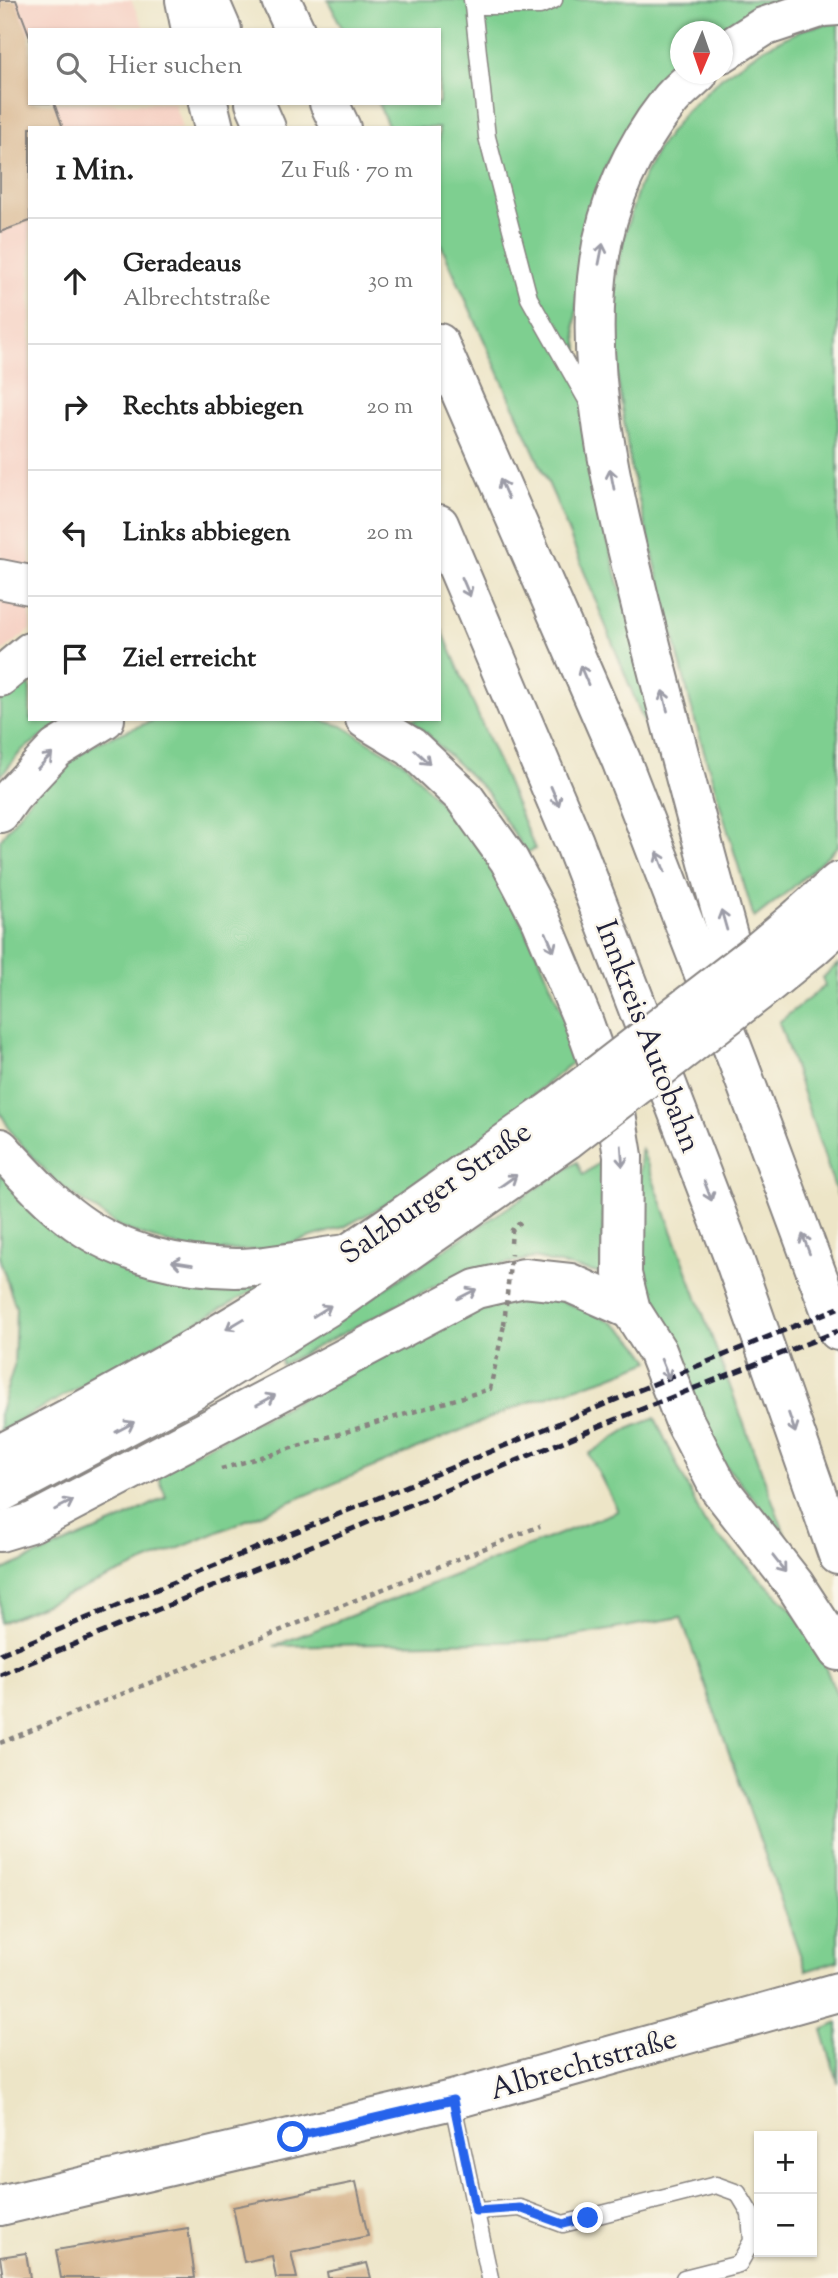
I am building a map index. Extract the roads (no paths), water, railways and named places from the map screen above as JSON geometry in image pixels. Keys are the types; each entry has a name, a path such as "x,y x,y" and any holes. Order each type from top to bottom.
{"main road":[{"path":"185,0 191,28"},
{"path":"209,0 221,28"},
{"path":"281,0 294,28"},
{"path":"733,46 763,27 823,7 838,6"},
{"path":"688,84 669,102 635,152 613,202 599,261 594,322 602,428 622,526 684,780 742,986 738,1062"},
{"path":"208,105 214,126"},
{"path":"256,105 265,126"},
{"path":"330,105 340,126"},
{"path":"441,348 621,760 838,1331"},
{"name":"Innkreis Autobahn","path":"441,529 579,855 734,1259 838,1555"},
{"path":"0,579 28,585"},
{"path":"0,677 28,654"},
{"path":"0,813 12,796 56,749 103,721"},
{"path":"368,721 411,747 464,797 509,860 541,920 584,1023 616,1113 623,1156 622,1274 631,1310 657,1351 685,1422 719,1488 795,1585 838,1651"},
{"name":"Salzburger Straße","path":"0,1454 129,1387 561,1123 757,993 817,929 838,883"},
{"name":"Salzburger Straße","path":"0,1493 190,1392 320,1313 561,1123"},
{"path":"0,1148 34,1185 78,1223 130,1250 181,1264 236,1268 347,1254"},
{"path":"0,1532 33,1522 476,1289 524,1278 570,1283 631,1310"},
{"name":"Albrechtstraße","path":"0,2206 453,2100 838,1992"}],"lane":[{"path":"554,0 540,6 472,3 487,137 528,298 602,428"},
{"path":"453,2100 490,2278"},
{"path":"476,2211 520,2208 563,2224 716,2185 738,2193 750,2213 752,2241 739,2264 684,2278"}],"railway":[{"path":"0,1654 838,1308"},
{"path":"0,1675 622,1417 838,1331"}]}
